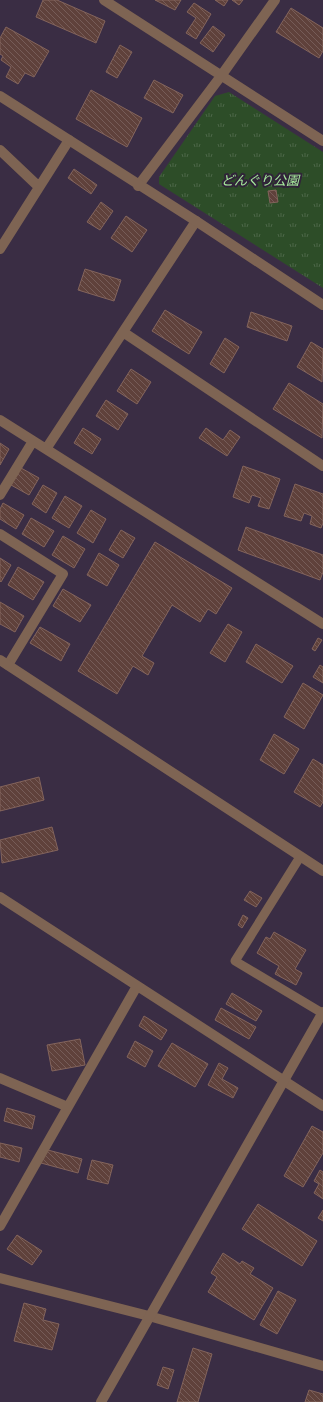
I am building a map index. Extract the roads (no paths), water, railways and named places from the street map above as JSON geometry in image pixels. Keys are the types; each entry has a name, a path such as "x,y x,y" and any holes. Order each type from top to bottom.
{"street":[{"path":"104,0 323,141"},
{"path":"138,186 221,76 275,0"},
{"path":"0,96 138,186 196,221 323,305"},
{"path":"0,249 69,140"},
{"path":"1,154 39,187"},
{"path":"46,449 196,221"},
{"path":"123,332 323,466"},
{"path":"0,420 323,624"},
{"path":"0,495 32,440"},
{"path":"0,534 63,574 4,663 323,871"},
{"path":"0,897 323,1106"},
{"path":"0,1226 138,986"},
{"path":"101,1402 323,1013"},
{"path":"0,1078 68,1107"},
{"path":"0,1278 149,1316 323,1366"}],"lane":[{"path":"300,857 235,961 323,1013"}],"park label":[{"name":"どんぐり公園","path":"260,180"}]}
